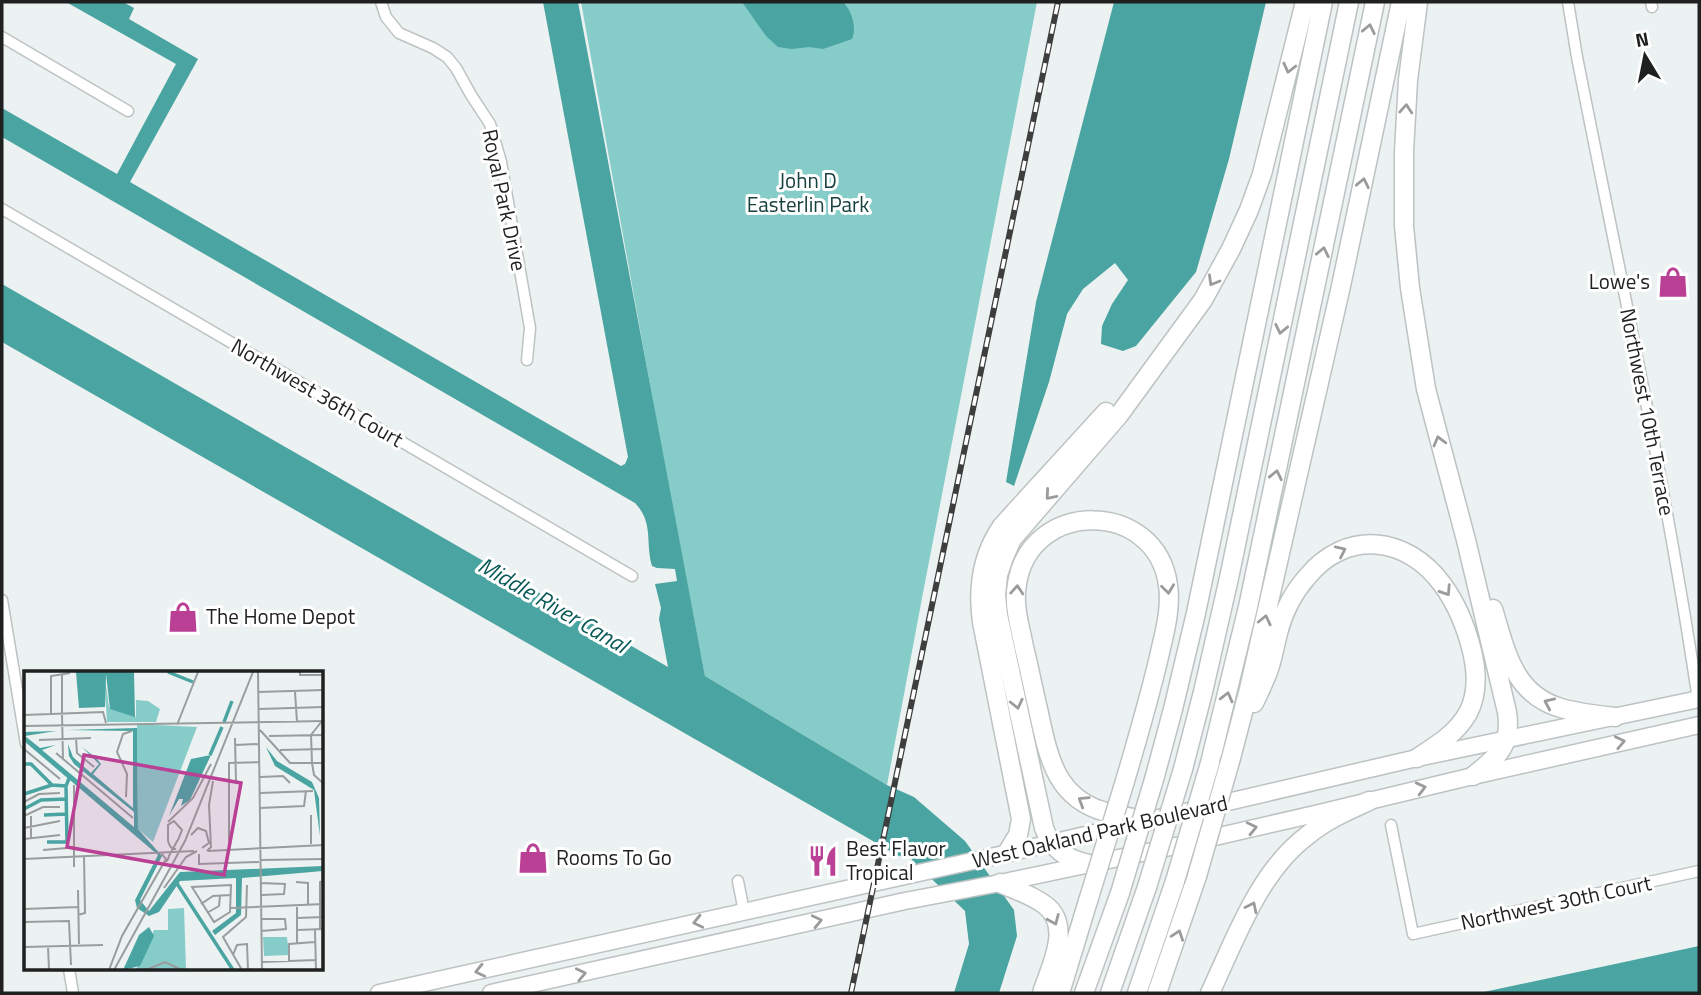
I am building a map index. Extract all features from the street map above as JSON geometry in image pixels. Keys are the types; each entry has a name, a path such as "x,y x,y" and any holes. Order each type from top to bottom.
{"highway":[{"path":"1089,864 1066,857 1051,843 1042,823 999,625 996,604 998,575 1013,539 1119,415 1193,313 1236,240 1267,156 1305,2"},
{"path":"1084,993 1120,893 1173,709 1196,613 1323,2"},
{"path":"1110,993 1147,887 1203,692 1349,2"},
{"path":"1137,993 1175,881 1210,763 1245,620 1375,2"},
{"path":"1157,993 1197,876 1255,662 1341,286 1401,2"},
{"path":"1418,2 1408,80 1404,152 1404,226 1408,269 1426,389 1507,712 1507,739 1497,755 1474,776"},
{"path":"1268,270 1324,118"},
{"path":"1001,855 1018,835 1021,818 981,614 980,586 985,560 992,542 1010,517 1168,346"},
{"path":"1060,993 1088,901 1125,781 1150,695 1170,603 1162,565 1154,551 1138,534 1114,523 1083,520 1052,531 1033,547 1018,576 1016,607 1046,747 1058,777 1073,795 1085,804 1106,812 1148,821"},
{"path":"1466,540 1487,592 1508,658 1525,686 1536,697 1561,708 1615,717"},
{"path":"1231,758 1269,668 1281,623 1295,594 1307,576 1327,558 1360,544 1386,545 1419,560 1447,591 1467,632 1473,656 1476,689 1467,714 1456,730 1417,758"},
{"path":"1210,993 1255,900 1279,863 1298,842 1315,829 1369,801"},
{"path":"1000,883 1039,901 1050,910 1058,924 1058,943 1042,993"}],"main road":[{"name":"West Oakland Park Boulevard","path":"379,993 443,986 562,952 1001,855 1417,758 1698,700"},
{"path":"1670,732 1688,717 1698,700"},
{"name":"West Oakland Park Boulevard","path":"491,993 905,901 1089,864 1699,725"},
{"path":"721,942 736,931 744,912 761,926 782,929"},
{"path":"540,982 548,963 562,952"}],"street":[{"name":"Royal Park Drive","path":"381,2 386,17 399,33 447,57 490,124 500,162 530,327 527,360"},
{"name":"Northwest 10th Terrace","path":"1568,2 1671,534 1698,700"},
{"path":"2,37 128,111"},
{"name":"Northwest 36th Court","path":"2,209 632,576"},
{"path":"2,600 24,732"},
{"name":"Northwest 30th Court","path":"1391,825 1413,934 1699,871"},
{"path":"738,881 744,912"},
{"path":"69,970 73,993"}],"green space":[{"name":"John D Easterlin Park","path":"581,2 1037,2 887,785 705,676"}],"water":[{"name":"Middle River Canal","path":"66,2 123,2 134,8 129,19 198,59 130,182 621,466 628,457 543,2 578,2 705,676 887,785 914,797 965,841 1014,910 1017,936 999,993 954,993 969,944 965,911 910,858 899,856 2,342 2,284 668,667 659,619 661,608 655,584 677,581 675,569 652,566 647,525 635,503 2,137 2,108 117,174 176,64"},
{"path":"742,2 843,2 853,20 852,39 823,49 778,47 766,36"},
{"path":"1114,2 1266,2 1229,159 1196,272 1136,346 1123,351 1101,344 1102,326 1112,304 1128,280 1115,263 1083,289 1067,314 1049,382 1014,486 1006,482 1036,302"},
{"path":"1699,946 1699,993 1479,993"}],"railway":[{"path":"851,993 1058,2"}],"place":[{"name":"Lowe's","path":"1673,282"},
{"name":"The Home Depot","path":"183,617"},
{"name":"Rooms To Go","path":"533,858"},
{"name":"Best Flavor Tropical","path":"823,861"}]}
